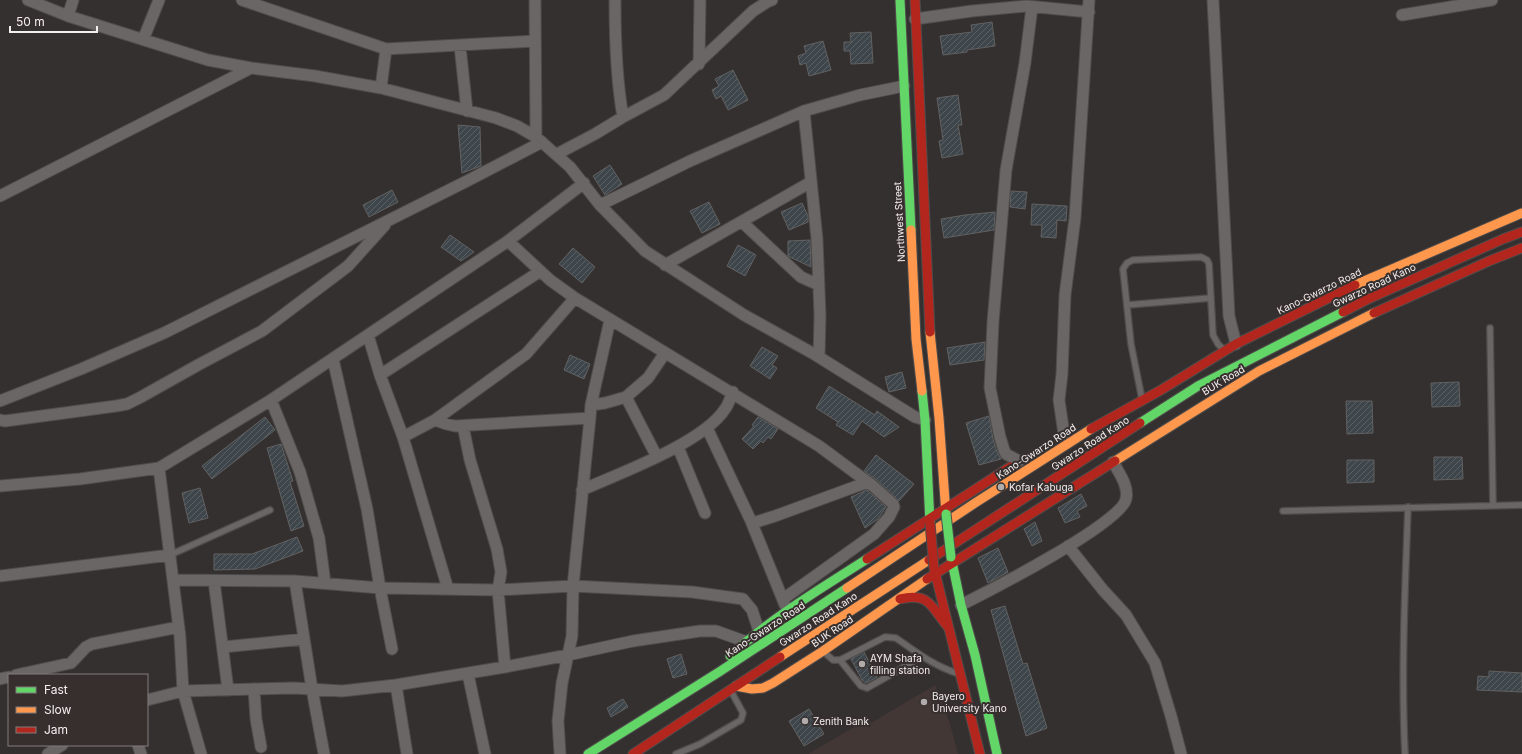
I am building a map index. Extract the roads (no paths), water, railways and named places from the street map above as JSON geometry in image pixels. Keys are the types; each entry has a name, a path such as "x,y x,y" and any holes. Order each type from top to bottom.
{"main road":[{"name":"Northwest Street","path":"900,0 916,339 926,420 930,520 934,571"},
{"path":"914,0 930,337 941,441 946,511 952,560 961,605 975,655 997,754"},
{"name":"Kano-Gwarzo Road","path":"588,754 719,672 975,503 1141,396 1161,390 1236,344 1357,284 1522,213"},
{"name":"Gwarzo Road Kano","path":"640,753 733,687 1206,393 1366,300 1473,252 1522,232"},
{"name":"BUK Road","path":"733,687 752,689 763,688 773,683 898,600 934,571 1113,462 1206,393 1258,372 1363,318 1489,261 1522,248"},
{"path":"1473,252 1489,261"},
{"path":"719,672 727,659 744,641 788,611 946,511 1022,459"},
{"path":"934,571 980,754"},
{"path":"898,600 908,596 920,596 928,600 940,618 948,626"}],"street":[{"path":"28,0 68,16 208,60 381,88 507,121 539,140 557,154 584,183 600,205 646,251 665,265 744,315 819,357 915,417 926,420"},
{"path":"68,16 73,0"},
{"path":"143,40 159,0"},
{"path":"242,0 386,49 534,41"},
{"path":"535,0 534,41 539,140"},
{"path":"615,0 616,64 618,89 623,117"},
{"path":"699,64 700,0"},
{"path":"557,154 664,95 699,64 753,11 772,0"},
{"path":"1064,434 1059,400 1062,374 1065,295 1075,218 1089,0"},
{"path":"1214,0 1230,316 1236,344"},
{"path":"1402,15 1492,0"},
{"path":"1022,459 1006,454 1004,450 990,388 994,315 1006,170 1025,63 1032,7"},
{"path":"915,20 972,11 1032,7 1089,12"},
{"path":"460,46 467,111"},
{"path":"381,88 386,49"},
{"path":"0,196 251,68"},
{"path":"600,205 690,162 804,111 860,95 904,86"},
{"path":"804,111 817,240 819,285 819,357"},
{"path":"0,401 81,369 164,333 389,220 539,140"},
{"path":"665,265 811,182"},
{"path":"0,486 80,479 159,468 270,400 368,335 508,241 584,183"},
{"path":"0,420 5,421 116,406 127,404 141,398 198,364 262,331 348,266 389,220"},
{"path":"742,222 801,277 819,285"},
{"path":"508,241 540,272 575,298 665,353 733,392 819,446 868,482 893,504 894,507 889,517 874,534 783,599"},
{"path":"380,374 540,272"},
{"path":"403,437 435,420 526,354 575,298"},
{"path":"560,754 558,721 562,683 572,636 573,586 591,405 610,320"},
{"path":"368,335 380,374 403,437 448,589"},
{"path":"591,405 626,397 648,378 665,353"},
{"path":"332,359 367,509 392,649"},
{"path":"582,490 678,447 707,428 725,410 733,392"},
{"path":"626,397 657,457"},
{"path":"270,400 302,479 319,538 325,583"},
{"path":"435,420 446,424 463,426 590,418"},
{"path":"463,426 470,460 497,549 501,572 498,590 505,667"},
{"path":"707,428 751,521 788,611"},
{"path":"678,447 705,513"},
{"path":"961,605 1022,574 1068,546 1113,515 1126,499 1125,485 1113,462"},
{"path":"159,468 179,627 183,691 201,754"},
{"path":"751,521 756,522 775,516 868,482"},
{"path":"1068,546 1103,590 1126,615 1155,663 1172,716 1181,754"},
{"path":"0,576 170,555"},
{"path":"173,580 295,581 380,588 498,590 573,586 692,592 743,599 752,610 759,631"},
{"path":"214,581 228,690"},
{"path":"295,581 324,754"},
{"path":"21,674 71,663 86,647 92,644 179,627"},
{"path":"148,700 183,691 312,689 342,691 396,686 505,667 633,641 700,631 716,631 744,641"},
{"path":"223,647 304,639"},
{"path":"468,674 485,754"},
{"path":"396,686 407,754"},
{"path":"254,689 256,719 261,747"},
{"path":"48,754 60,746"}],"lane":[{"path":"1141,396 1131,344 1124,269 1127,263 1133,260 1201,257 1207,260 1209,264 1213,335 1218,344 1225,351"},
{"path":"1127,305 1211,298"},
{"path":"1490,328 1493,505"},
{"path":"1283,511 1522,505"},
{"path":"1405,754 1405,603 1408,508"},
{"path":"170,555 270,510"},
{"path":"823,651 833,660 840,660 885,637 896,638 922,657 943,669 960,674"},
{"path":"840,660 861,686 867,688 922,657"},
{"path":"676,754 700,744 741,720 743,713 733,687"}],"place":[{"name":"Kofar Kabuga","path":"1001,487"},
{"name":"AYM Shafa filling station","path":"862,664"},
{"name":"Bayero University Kano","path":"924,702"},
{"name":"Zenith Bank","path":"805,721"}]}
